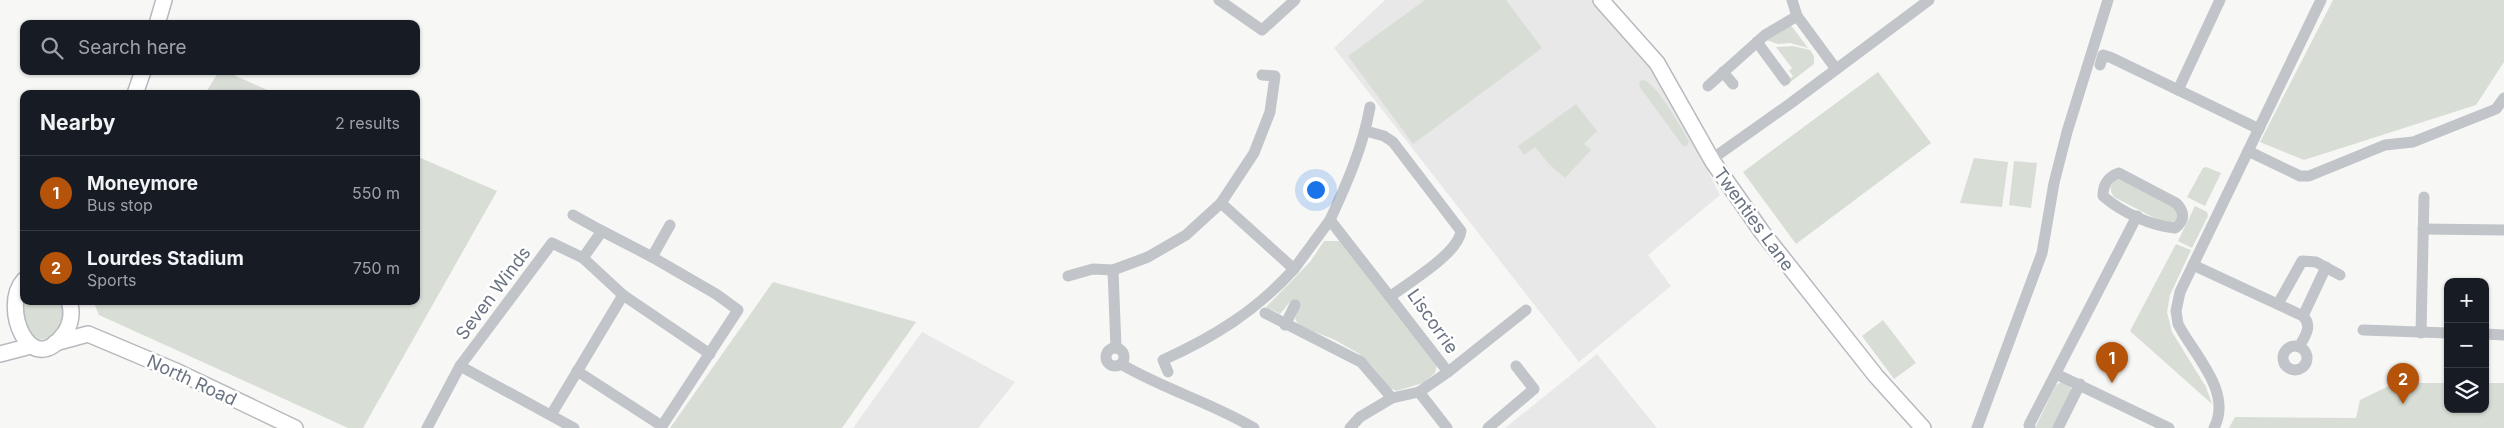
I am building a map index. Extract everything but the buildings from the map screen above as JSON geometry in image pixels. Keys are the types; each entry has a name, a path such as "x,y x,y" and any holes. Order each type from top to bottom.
{"street":[{"path":"158,20 164,0"},
{"path":"1219,0 1250,24 1262,30 1295,0"},
{"name":"Twenties Lane","path":"1602,0 1657,62 1712,159 1762,232 1820,308 1876,376 1923,428"},
{"path":"1792,0 1797,16 1836,69"},
{"path":"1977,428 2042,253 2054,182 2067,132 2108,0"},
{"path":"2214,428 2220,414 2220,398 2181,330 2176,311 2180,292 2321,0"},
{"path":"1712,159 1836,69 1921,2"},
{"path":"2178,90 2215,2"},
{"path":"1708,86 1757,42 1797,16"},
{"path":"1757,42 1785,80"},
{"path":"2100,65 2103,55 2259,129"},
{"path":"1724,72 1733,84"},
{"path":"136,90 142,75"},
{"path":"1068,276 1093,269 1113,270 1148,257 1186,235 1221,203 1254,153 1270,112 1274,76 1262,75"},
{"path":"2248,151 2300,176 2309,176 2385,145 2412,142 2496,110 2504,98"},
{"path":"1168,372 1163,360 1221,332 1270,294 1294,269 1330,220 1350,177 1366,131 1370,107"},
{"name":"Liscorrie","path":"1366,131 1384,136 1393,142 1461,231 1460,238 1452,249 1390,297 1448,372"},
{"path":"2119,173 2176,203 2182,209 2183,217 2180,224 2175,228 2158,225 2137,216 2110,203 2103,196 2103,188 2112,176 2119,173"},
{"path":"2421,333 2424,196"},
{"path":"1221,203 1294,269"},
{"path":"573,215 652,257 716,294 738,310 661,427 577,371"},
{"path":"2030,428 2030,424 2137,216"},
{"path":"1330,220 1390,297"},
{"path":"652,257 670,225"},
{"path":"2424,229 2504,230"},
{"path":"583,258 602,231"},
{"name":"Seven Winds","path":"427,428 460,366 552,243 583,258 623,295 710,354"},
{"path":"2278,304 2302,261 2309,260 2340,275"},
{"path":"2193,264 2303,316 2308,321 2309,327 2299,346"},
{"path":"2303,316 2326,267"},
{"path":"1113,270 1116,348 1121,350 1124,356 1121,364 1145,378 1224,410 1254,428"},
{"path":"0,286 20,282"},
{"path":"20,282 5,296 1,328 10,338 27,347"},
{"path":"551,416 623,295"},
{"path":"55,343 68,328 71,317 70,305"},
{"path":"0,354 27,347 37,348 88,334 71,305"},
{"path":"1285,325 1294,305"},
{"name":"Liscorrie","path":"1350,428 1360,417 1392,398 1419,392 1448,372 1526,310"},
{"path":"1265,313 1285,325 1361,362 1392,398"},
{"path":"2363,330 2444,333"},
{"name":"North Road","path":"88,334 178,372 295,428"},
{"path":"2489,334 2504,335"},
{"name":"Seven Winds","path":"460,366 574,428"},
{"path":"1488,428 1534,389 1516,366"},
{"path":"2056,374 2169,428"},
{"path":"2058,428 2080,384"},
{"path":"1419,392 1447,428"}],"shaded area":[{"path":"1385,0 1596,0 1665,78 1683,122 1720,195 1648,255 1671,286 1579,362 1334,48"},
{"path":"1425,0 1506,0 1542,48 1413,144 1348,56"},
{"path":"2333,0 2504,0 2504,62 2476,105 2304,160 2260,142"},
{"path":"1790,24 1808,48 1790,43 1778,44 1766,40"},
{"path":"1793,46 1810,50 1814,56 1814,64 1784,87 1782,85 1793,76 1789,71 1792,68 1776,47"},
{"path":"1878,72 1931,143 1796,244 1743,172"},
{"path":"217,75 234,75 267,90 207,90"},
{"path":"1643,80 1649,83 1662,97 1689,141 1687,146 1683,146 1639,86 1640,81"},
{"path":"1576,104 1597,131 1584,144 1591,150 1565,178 1549,164 1535,147 1524,155 1518,146"},
{"path":"420,158 497,191 363,428 348,428 99,315 95,305 420,305"},
{"path":"1974,158 2008,162 2002,207 1960,203"},
{"path":"2014,161 2037,163 2031,208 2009,205"},
{"path":"2206,167 2221,173 2205,206 2187,197 2203,168"},
{"path":"2120,179 2174,206 2179,217 2171,224 2164,223 2114,197 2111,186"},
{"path":"2195,206 2207,212 2208,216 2192,248 2178,241"},
{"path":"1324,241 1340,241 1437,364 1435,373 1423,383 1396,391 1389,387 1373,367 1358,353 1333,339 1299,326 1295,319 1299,306 1290,302 1280,314 1266,307 1310,262"},
{"path":"2176,244 2191,250 2170,295 2167,312 2172,332 2206,387 2212,404 2130,331"},
{"path":"773,282 916,322 842,428 670,428"},
{"path":"21,305 62,305 63,318 57,332 45,339 27,338"},
{"path":"1883,320 1916,363 1894,379 1862,336"},
{"path":"922,332 1015,382 978,428 853,428"},
{"path":"1597,354 1657,428 1505,428"},
{"path":"2063,381 2071,388 2071,393 2054,428 2035,428 2056,385"},
{"path":"2395,383 2444,383 2444,413 2489,413 2489,383 2504,383 2504,428 2229,428 2235,417 2356,418 2360,400"}],"place":[{"name":"Moneymore","path":"2112,383"},
{"name":"Lourdes Stadium","path":"2403,404"}]}
